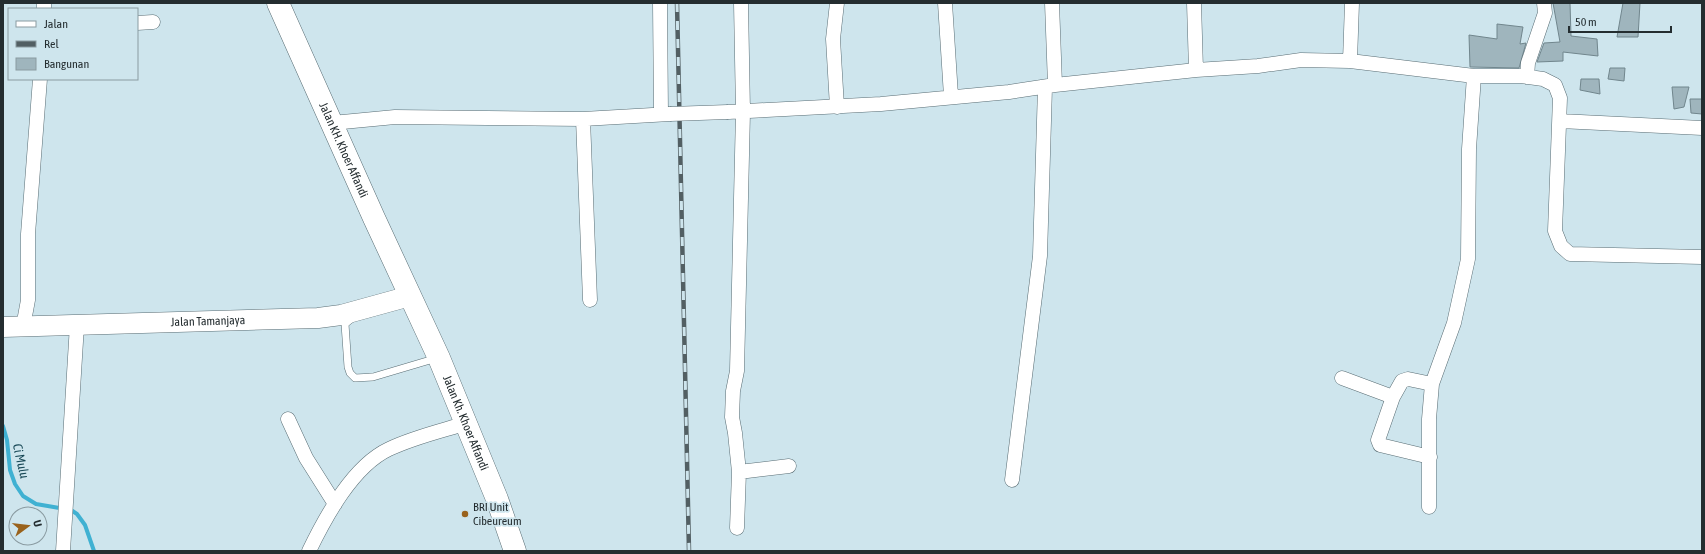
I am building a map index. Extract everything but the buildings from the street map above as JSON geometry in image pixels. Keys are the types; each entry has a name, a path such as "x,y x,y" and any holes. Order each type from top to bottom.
{"main road":[{"name":"Jalan KH. Khoer Affandi","path":"278,3 410,302"},
{"name":"Jalan Kh. Khoer Affandi","path":"410,302 439,358 468,423 516,551"}],"street":[{"path":"660,3 666,114"},
{"path":"737,528 739,472 732,417 733,391 737,371 743,112 741,3"},
{"path":"837,3 833,38 837,107"},
{"path":"945,3 951,96"},
{"path":"1012,480 1040,256 1050,86 1052,3"},
{"path":"1194,3 1196,70"},
{"path":"1350,61 1352,3"},
{"path":"1527,77 1528,63 1545,13 1544,3"},
{"path":"138,23 153,22"},
{"path":"332,123 395,117 583,119 837,107 1009,92 1050,86 1196,70 1258,66 1301,60 1350,61 1474,76 1527,77 1543,79 1555,85 1560,98 1555,231 1565,250 1570,254 1702,257"},
{"path":"1429,507 1429,419 1432,384 1454,323 1468,259 1469,149 1474,76"},
{"path":"23,327 28,300 28,234 40,80"},
{"path":"583,119 590,300"},
{"path":"1560,121 1702,128"},
{"name":"Jalan Tamanjaya","path":"3,327 329,317 410,302"},
{"path":"62,551 76,325"},
{"path":"1342,378 1393,397"},
{"path":"1430,458 1380,445 1378,437 1393,397 1400,383 1404,379 1432,384"},
{"path":"288,419 306,458 335,504"},
{"path":"309,551 335,504 356,477 372,460 388,449 468,423"},
{"path":"739,472 789,466"}],"lane":[{"path":"378,313 350,320 344,324 348,367 350,373 355,378 373,377 439,358"}],"waterway":[{"name":"Ci Mulu","path":"3,426 7,440 10,470 15,484 23,496 36,504 71,510 77,514 85,525 94,551"}],"railway":[{"path":"677,3 689,551"}],"place":[{"name":"BRI Unit Cibeureum","path":"465,514"}]}
